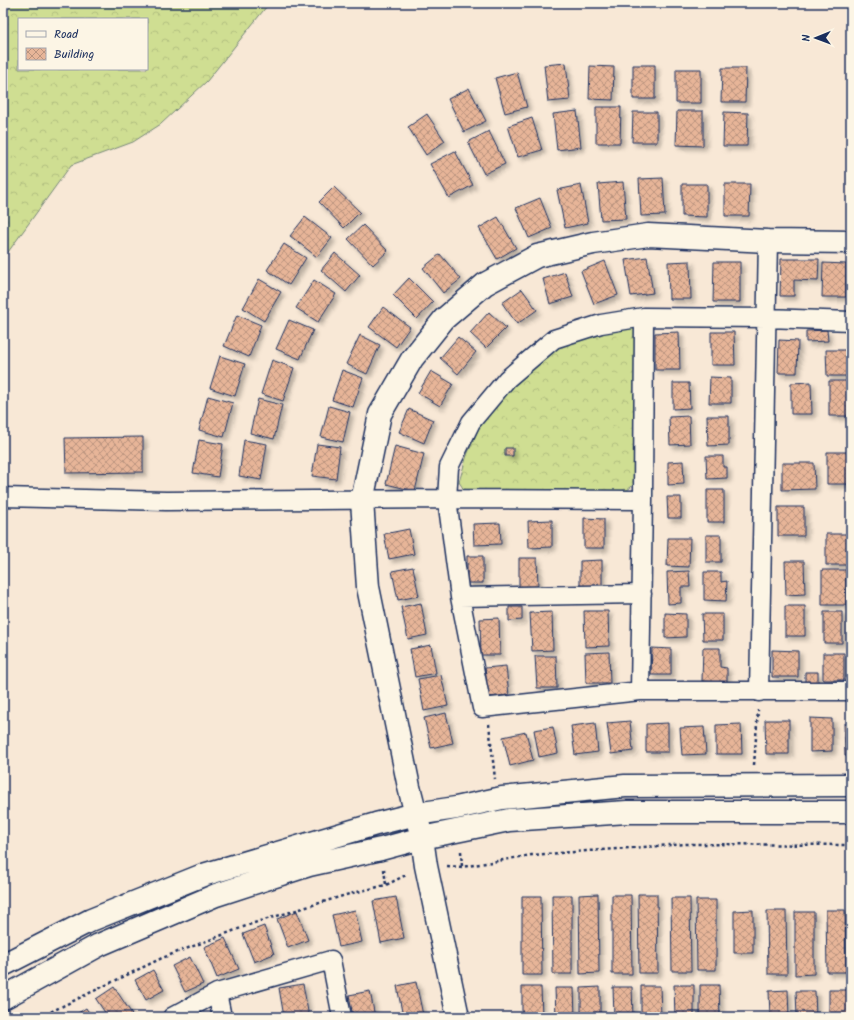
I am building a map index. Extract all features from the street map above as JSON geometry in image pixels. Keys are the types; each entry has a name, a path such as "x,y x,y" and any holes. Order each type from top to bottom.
{"street":[{"path":"458,1017 426,866 422,838 408,787 368,587 362,501 380,414 412,358 444,319 485,284 537,256 593,243 648,235 768,241 851,242"},
{"path":"759,692 768,241"},
{"path":"640,691 644,317"},
{"path":"851,321 767,318 644,317 601,324 554,339 507,378 472,422 449,467 447,499 460,597 482,708 640,691 851,691"},
{"path":"3,497 166,501 362,501 447,499 643,500"},
{"path":"460,597 642,594"},
{"path":"3,966 91,920 203,874 376,824 416,814 456,808 502,798 625,786 851,785"},
{"path":"3,998 100,945 216,895 309,865 422,838 509,820 627,812 851,812"},
{"path":"172,1017 217,993 330,960 342,1017"},
{"path":"217,993 222,1017"}],"path":[{"path":"753,771 759,692"},
{"path":"487,708 496,785 502,798"}],"green space":[{"path":"3,3 279,3 267,6 207,81 161,124 133,142 71,165 3,259"},
{"path":"632,325 640,332 636,483 626,491 466,493 459,482 467,455 479,428 497,402 518,377 553,350 572,340"}],"building":[{"path":"566,63 570,100 548,102 544,65"},
{"path":"633,65 655,65 655,99 633,99"},
{"path":"590,66 614,67 613,100 589,99"},
{"path":"722,68 746,68 745,102 721,102"},
{"path":"676,69 701,69 701,103 676,103"},
{"path":"517,72 527,107 505,113 495,78"},
{"path":"469,88 486,121 464,132 448,99"},
{"path":"596,107 621,107 620,143 596,143"},
{"path":"577,111 581,147 557,150 553,114"},
{"path":"677,111 703,111 703,146 676,145"},
{"path":"633,112 657,112 657,142 632,142"},
{"path":"724,112 748,113 747,146 723,146"},
{"path":"427,114 445,141 426,155 408,127"},
{"path":"532,118 542,150 518,157 508,126"},
{"path":"489,131 505,164 484,174 468,142"},
{"path":"455,151 473,185 449,198 430,164"},
{"path":"663,178 665,215 641,216 639,179"},
{"path":"623,182 626,219 601,220 598,184"},
{"path":"682,184 707,184 707,217 682,216"},
{"path":"725,184 750,184 749,216 725,216"},
{"path":"581,185 588,223 565,228 557,190"},
{"path":"334,187 360,212 344,228 319,202"},
{"path":"540,198 552,228 529,238 516,208"},
{"path":"305,217 332,238 317,257 290,236"},
{"path":"498,217 516,248 497,259 479,228"},
{"path":"363,225 388,251 373,265 348,239"},
{"path":"284,244 306,258 289,285 267,270"},
{"path":"335,253 360,275 346,292 321,270"},
{"path":"440,254 461,279 443,293 423,268"},
{"path":"647,257 653,293 631,296 625,260"},
{"path":"781,259 819,259 818,281 794,280 794,296 780,296"},
{"path":"605,261 618,295 594,304 581,271"},
{"path":"690,261 691,299 669,299 668,262"},
{"path":"714,262 740,262 740,302 713,302"},
{"path":"823,263 846,264 846,297 822,297"},
{"path":"565,272 573,297 550,304 543,279"},
{"path":"409,278 433,302 417,319 393,295"},
{"path":"259,279 281,292 264,321 243,308"},
{"path":"314,280 336,294 318,322 296,308"},
{"path":"522,289 537,310 517,324 502,303"},
{"path":"383,307 410,327 396,347 369,327"},
{"path":"489,312 506,328 486,348 470,333"},
{"path":"237,315 261,325 249,357 224,346"},
{"path":"289,320 313,330 300,359 276,349"},
{"path":"827,330 828,341 806,342 806,331"},
{"path":"679,332 680,370 655,370 655,333"},
{"path":"711,332 734,332 735,365 711,365"},
{"path":"360,335 380,345 367,374 346,364"},
{"path":"458,337 476,352 458,374 440,358"},
{"path":"779,340 798,341 797,373 778,373"},
{"path":"826,350 849,350 849,376 827,376"},
{"path":"220,356 245,364 235,396 210,388"},
{"path":"272,360 294,368 283,401 261,394"},
{"path":"342,370 363,378 353,407 332,400"},
{"path":"431,371 453,384 440,406 418,393"},
{"path":"710,377 731,378 731,403 709,403"},
{"path":"829,381 851,381 851,416 829,416"},
{"path":"811,382 812,414 791,414 791,383"},
{"path":"673,383 689,383 690,408 673,409"},
{"path":"208,396 233,403 224,437 199,430"},
{"path":"258,399 282,405 274,439 250,433"},
{"path":"329,406 350,412 343,442 321,437"},
{"path":"409,409 433,420 424,443 399,432"},
{"path":"689,416 690,444 670,445 669,417"},
{"path":"707,416 729,416 729,445 708,446"},
{"path":"143,437 143,472 66,473 65,438"},
{"path":"199,440 223,444 218,477 193,473"},
{"path":"244,440 267,444 261,480 239,476"},
{"path":"317,444 340,447 336,479 312,476"},
{"path":"395,446 424,454 415,491 386,484"},
{"path":"505,448 513,448 513,456 505,456"},
{"path":"827,452 851,452 851,484 827,484"},
{"path":"706,456 723,456 723,467 727,467 727,478 707,479"},
{"path":"683,461 684,484 668,485 668,462"},
{"path":"782,463 814,463 815,489 782,490"},
{"path":"707,490 724,490 724,522 707,522"},
{"path":"667,497 681,497 681,518 668,518"},
{"path":"778,507 804,507 804,536 778,536"},
{"path":"584,518 604,519 604,548 584,548"},
{"path":"552,520 552,547 529,548 528,521"},
{"path":"500,523 501,544 474,545 473,524"},
{"path":"409,529 414,554 389,559 384,534"},
{"path":"826,534 849,534 849,565 826,565"},
{"path":"706,535 721,535 721,562 706,562"},
{"path":"668,538 690,538 689,567 667,566"},
{"path":"467,556 483,556 483,583 467,583"},
{"path":"519,558 537,558 538,587 519,588"},
{"path":"602,560 602,589 580,589 580,561"},
{"path":"785,561 804,561 805,594 786,595"},
{"path":"413,567 419,596 398,600 392,571"},
{"path":"822,570 846,570 846,605 822,605"},
{"path":"689,571 690,587 681,587 681,603 668,604 667,572"},
{"path":"704,572 721,572 721,582 727,581 726,601 704,600"},
{"path":"421,603 427,635 408,639 401,607"},
{"path":"785,606 805,606 805,636 785,636"},
{"path":"509,607 522,607 522,620 509,621"},
{"path":"584,611 608,611 609,646 585,647"},
{"path":"552,612 553,650 532,651 530,613"},
{"path":"824,612 842,612 842,643 824,643"},
{"path":"665,613 686,614 686,637 665,638"},
{"path":"702,614 723,614 723,640 703,640"},
{"path":"499,618 500,655 481,655 480,619"},
{"path":"431,645 436,673 415,677 410,649"},
{"path":"652,648 671,649 671,675 651,675"},
{"path":"703,648 720,648 720,667 727,668 727,682 702,681"},
{"path":"772,650 798,651 798,677 772,677"},
{"path":"609,652 610,683 586,683 585,653"},
{"path":"823,653 844,653 844,680 823,680"},
{"path":"535,656 556,656 557,688 537,688"},
{"path":"506,666 509,695 488,697 485,668"},
{"path":"805,672 818,672 818,683 805,683"},
{"path":"441,675 448,706 424,711 418,679"},
{"path":"446,713 453,743 431,748 424,718"},
{"path":"810,718 832,719 832,751 810,752"},
{"path":"765,720 789,720 789,754 766,754"},
{"path":"630,721 633,751 611,754 607,723"},
{"path":"595,723 598,752 575,755 571,726"},
{"path":"668,723 668,752 646,752 646,724"},
{"path":"741,724 742,754 716,754 716,725"},
{"path":"844,724 851,724 851,756 845,756"},
{"path":"553,727 558,753 539,757 534,730"},
{"path":"704,727 706,754 682,755 680,728"},
{"path":"526,732 533,760 510,766 503,737"},
{"path":"598,894 599,973 580,974 579,895"},
{"path":"638,894 657,894 658,973 639,973"},
{"path":"552,895 572,895 572,974 553,974"},
{"path":"612,895 631,895 632,974 612,974"},
{"path":"522,896 541,896 542,975 522,975"},
{"path":"396,897 404,938 381,943 373,901"},
{"path":"671,898 690,898 691,971 672,971"},
{"path":"696,900 716,900 716,970 697,970"},
{"path":"355,910 362,942 339,947 332,915"},
{"path":"753,910 753,953 734,953 734,911"},
{"path":"826,910 845,910 846,972 827,972"},
{"path":"297,911 308,940 288,948 277,919"},
{"path":"767,911 786,911 787,974 768,974"},
{"path":"795,912 814,912 814,974 795,975"},
{"path":"264,926 274,954 254,962 243,934"},
{"path":"225,938 239,969 217,978 204,947"},
{"path":"190,957 203,984 185,992 172,966"},
{"path":"153,970 164,990 146,1000 135,980"},
{"path":"416,982 423,1015 403,1017 397,986"},
{"path":"303,984 309,1017 284,1017 279,988"},
{"path":"674,985 694,985 694,1017 675,1017"},
{"path":"700,985 719,985 720,1017 700,1017"},
{"path":"641,986 660,986 661,1017 641,1017"},
{"path":"114,987 132,1014 129,1017 108,1017 96,999"},
{"path":"522,987 541,987 542,1017 522,1017"},
{"path":"600,987 600,1017 581,1017 581,988"},
{"path":"613,987 632,987 633,1017 614,1017"},
{"path":"555,988 574,988 575,1017 556,1017"},
{"path":"788,990 789,1017 770,1017 769,991"},
{"path":"829,990 848,990 849,1017 829,1017"},
{"path":"370,991 375,1017 353,1017 349,995"},
{"path":"796,991 815,991 816,1017 797,1017"},
{"path":"86,1008 92,1017 72,1017"},
{"path":"251,1012 252,1017 230,1017"}]}
